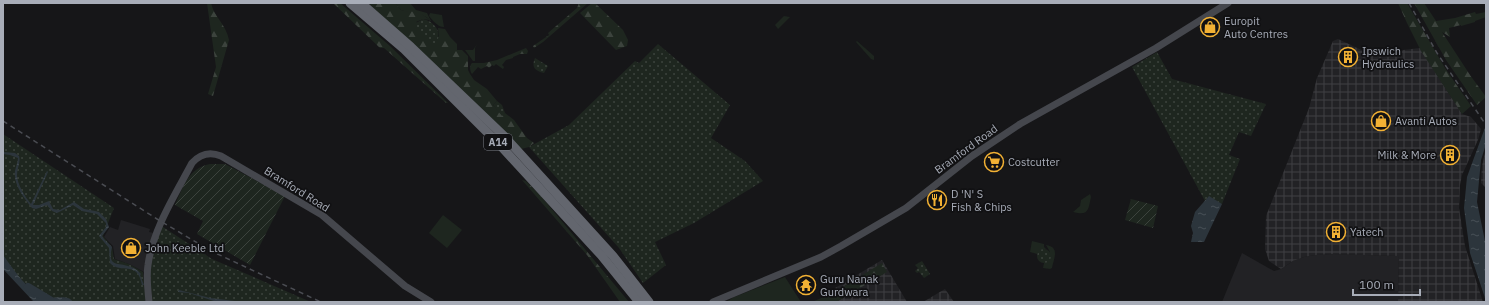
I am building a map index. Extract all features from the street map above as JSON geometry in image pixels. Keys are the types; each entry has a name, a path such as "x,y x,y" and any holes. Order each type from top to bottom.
{"highway":[{"name":"A14","path":"350,3 404,49 498,142 601,254 637,296 649,302"},
{"name":"A14","path":"361,3 411,47 504,136 613,256 637,296"}],"main road":[{"name":"Bramford Road","path":"713,302 726,295 821,257 841,246 906,208 972,156 1020,124 1156,48 1228,3"},
{"name":"Bramford Road","path":"149,302 148,266 151,251 164,216 192,163 197,158 207,153 218,154 322,215 405,286 431,302"}],"shaded area":[{"path":"1338,39 1370,54 1420,48 1462,114 1471,117 1481,129 1478,140 1462,175 1459,208 1465,246 1483,302 1398,302 1399,256 1333,254 1315,255 1293,261 1281,269 1269,261 1265,249 1266,216 1309,108 1317,78 1333,41"},
{"path":"1486,148 1486,188 1481,183 1482,166"},
{"name":"John Keeble Ltd","path":"121,220 150,229 149,232 154,233 144,272 115,259 113,246 104,237 110,227 118,230"},
{"path":"1242,253 1274,271 1281,269 1293,261 1315,255 1333,254 1399,256 1398,302 1222,302"},
{"path":"882,260 907,302 836,302 841,299 835,288"},
{"path":"945,289 954,302 923,302"}],"green space":[{"path":"207,3 211,3 225,29 229,40 213,96 208,94 216,67"},
{"path":"333,3 340,3 390,46 448,103 446,103 384,48 380,48"},
{"path":"368,3 395,3 401,10 419,12 430,20 423,19 416,22 439,37 438,28 445,29 457,44 457,50 462,50 468,56 468,70 474,80 487,89 497,101 493,105 502,115 505,113 514,120 527,138 534,143 529,147 521,149"},
{"path":"395,3 410,3 416,10 427,13 431,21 423,15 401,10"},
{"path":"579,3 588,3 534,48 533,46 549,35 548,33 577,8"},
{"path":"592,3 595,3 623,30 628,40 627,46 616,50 580,13"},
{"path":"1398,3 1407,3 1445,68 1471,106 1462,114 1421,51"},
{"path":"1414,3 1424,3 1436,21 1455,18 1475,12 1476,14 1486,12 1486,17 1475,22 1449,28 1450,37 1442,32 1486,97 1477,105 1446,60"},
{"path":"430,13 442,15 444,27 434,22 429,16"},
{"path":"784,16 790,17 778,29 775,25"},
{"path":"423,19 431,23 437,29 438,37 435,45 414,24"},
{"path":"857,41 874,56 874,60 871,59 856,42"},
{"path":"477,44 475,48 475,61 473,61 465,50 473,50"},
{"path":"658,44 730,105 711,138 745,161 763,181 694,223 655,242 666,265 643,283 619,248 529,147 569,125 635,61 639,63"},
{"path":"526,48 528,51 527,54 520,54 506,60 502,65 504,67 503,69 496,64 489,68 487,66 481,69 478,67 472,74 471,73 470,67 472,63 484,63 497,60"},
{"path":"1157,52 1172,79 1266,104 1251,136 1239,132 1229,155 1240,159 1222,204 1209,197 1205,201 1132,67"},
{"path":"535,58 548,66 544,73 535,68 533,64"},
{"path":"497,101 502,105 505,113 502,116 493,105"},
{"path":"3,134 114,208 103,236 112,247 114,259 129,264 143,272 146,302 57,302 18,279 3,259"},
{"path":"210,164 225,164 285,196 250,265 197,234 203,221 175,205 191,174 203,166"},
{"path":"522,180 526,181 540,195 629,302 620,302 587,255"},
{"path":"1090,194 1091,197 1087,211 1082,213 1073,212 1080,206 1081,200"},
{"path":"1131,199 1158,206 1153,228 1125,220"},
{"path":"443,215 462,230 447,248 429,233"},
{"path":"160,225 212,259 311,302 152,302 149,262"},
{"path":"1032,241 1044,244 1046,249 1043,249 1037,254 1030,252"},
{"path":"1046,245 1053,248 1055,251 1052,268 1050,269 1043,268 1044,263 1047,262 1050,252"},
{"path":"1041,249 1047,249 1051,253 1051,259 1047,263 1041,263 1037,259 1037,253"},
{"path":"922,261 930,274 924,278 919,272 917,273 915,271 918,268 915,265"},
{"path":"882,263 887,272 836,302 812,302 833,293"},
{"path":"785,277 801,302 726,302 734,297"}],"water":[{"path":"1486,125 1486,144 1481,160 1477,202 1486,246 1486,301 1470,253 1464,208 1467,177"},
{"path":"3,152 15,153 19,156 20,161 17,179 26,198 31,204 47,171 48,172 33,205 39,205 49,201 53,209 60,210 74,202 84,209 99,212 106,219 109,227 102,236 112,247 112,261 114,263 134,268 141,274 140,275 144,285 142,285 140,277 133,270 119,268 110,263 109,248 99,236 106,227 106,223 97,214 82,211 73,205 57,213 52,211 47,205 36,209 32,208 17,186 15,171 18,158 3,154"},
{"path":"1209,196 1222,204 1204,242 1191,242 1193,233 1191,226 1195,212"},
{"path":"3,255 21,279 38,294 48,298 64,297 71,299 73,302 33,301 3,269"},
{"path":"179,290 210,298 243,302 214,301 189,293 178,292"}],"waterway":[{"path":"28,287 53,302"}],"railway":[{"path":"1409,3 1437,53 1486,125"},
{"path":"3,121 157,219 211,251 321,302"}],"place":[{"name":"Europit Auto Centres","path":"1210,27"},
{"name":"Ipswich Hydraulics","path":"1348,57"},
{"name":"Avanti Autos","path":"1381,121"},
{"name":"Milk & More","path":"1450,155"},
{"name":"Costcutter","path":"994,162"},
{"name":"D 'N' S Fish & Chips","path":"937,200"},
{"name":"Yatech","path":"1336,232"},
{"name":"John Keeble Ltd","path":"131,248"},
{"name":"Guru Nanak Gurdwara","path":"806,285"}]}
